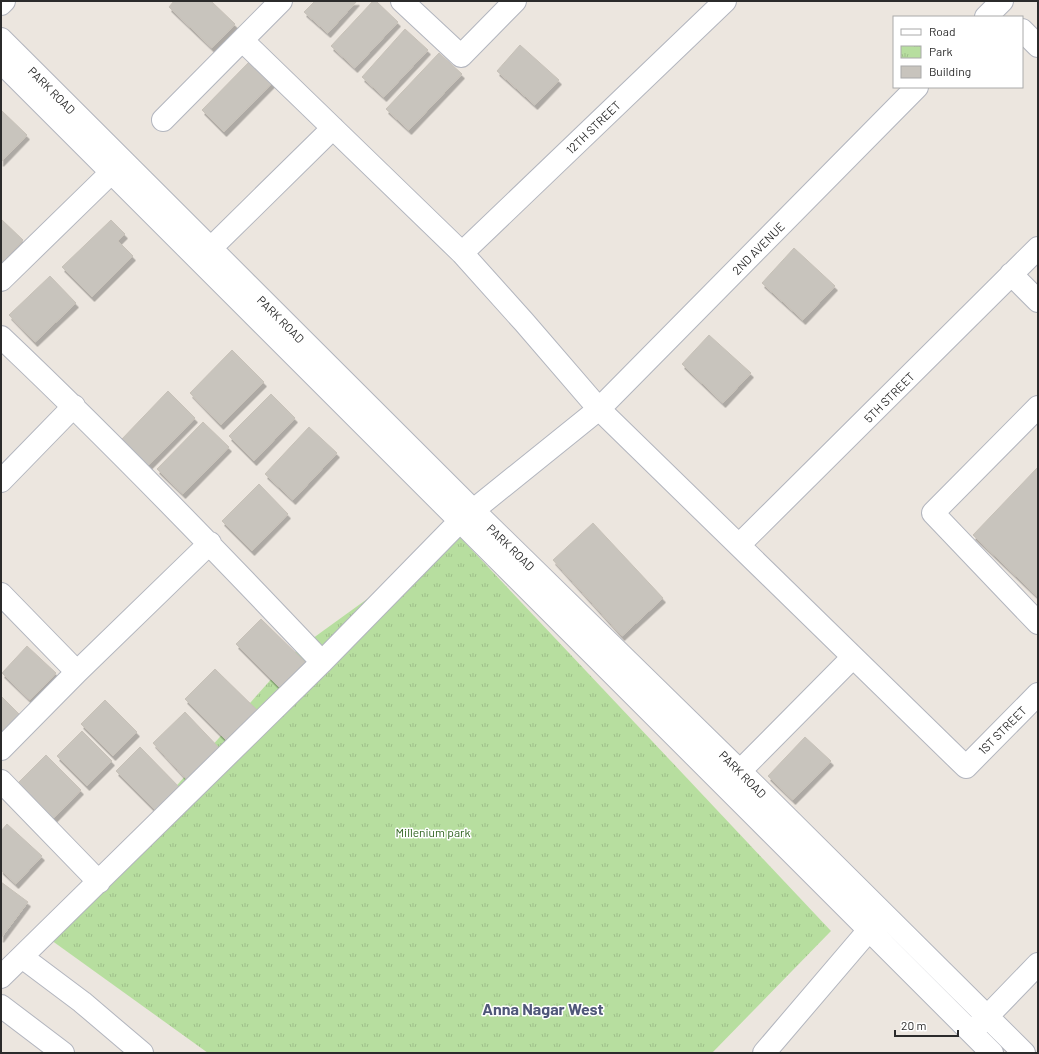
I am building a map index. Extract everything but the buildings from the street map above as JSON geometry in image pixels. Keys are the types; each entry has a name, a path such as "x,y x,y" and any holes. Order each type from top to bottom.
{"street":[{"path":"1,4 4,1"},
{"path":"163,120 281,1"},
{"path":"402,1 461,56 515,1"},
{"name":"12TH STREET","path":"462,253 725,1"},
{"path":"1023,31 1038,46"},
{"name":"PARK ROAD","path":"1,39 117,167 466,516 740,771 1024,1053"},
{"path":"243,41 462,253 599,409 853,657 740,771"},
{"name":"PARK ROAD","path":"1,62 117,167 211,248 466,516 869,930 992,1053"},
{"name":"2ND AVENUE","path":"9,964 99,882 322,662 466,516 599,409 916,88"},
{"path":"211,248 334,128"},
{"path":"1,280 117,167"},
{"name":"5TH STREET","path":"739,546 1038,248"},
{"path":"1012,274 1038,301"},
{"path":"1,337 74,406 210,543 322,662"},
{"path":"1,481 74,406"},
{"path":"1038,407 933,513 1038,623"},
{"path":"1,749 77,672 210,543"},
{"path":"1,594 77,672"},
{"name":"1ST STREET","path":"853,657 966,767 1038,694"},
{"path":"1,782 99,882"},
{"path":"764,1053 869,930"},
{"path":"9,964 82,1002 142,1053"},
{"path":"972,1032 1038,964"},
{"path":"1,1006 63,1053"}],"green space":[{"name":"Millenium park","path":"457,534 831,931 712,1053 208,1053 44,935 298,649"}],"district":[{"name":"Anna Nagar West","path":"543,1008"}]}
